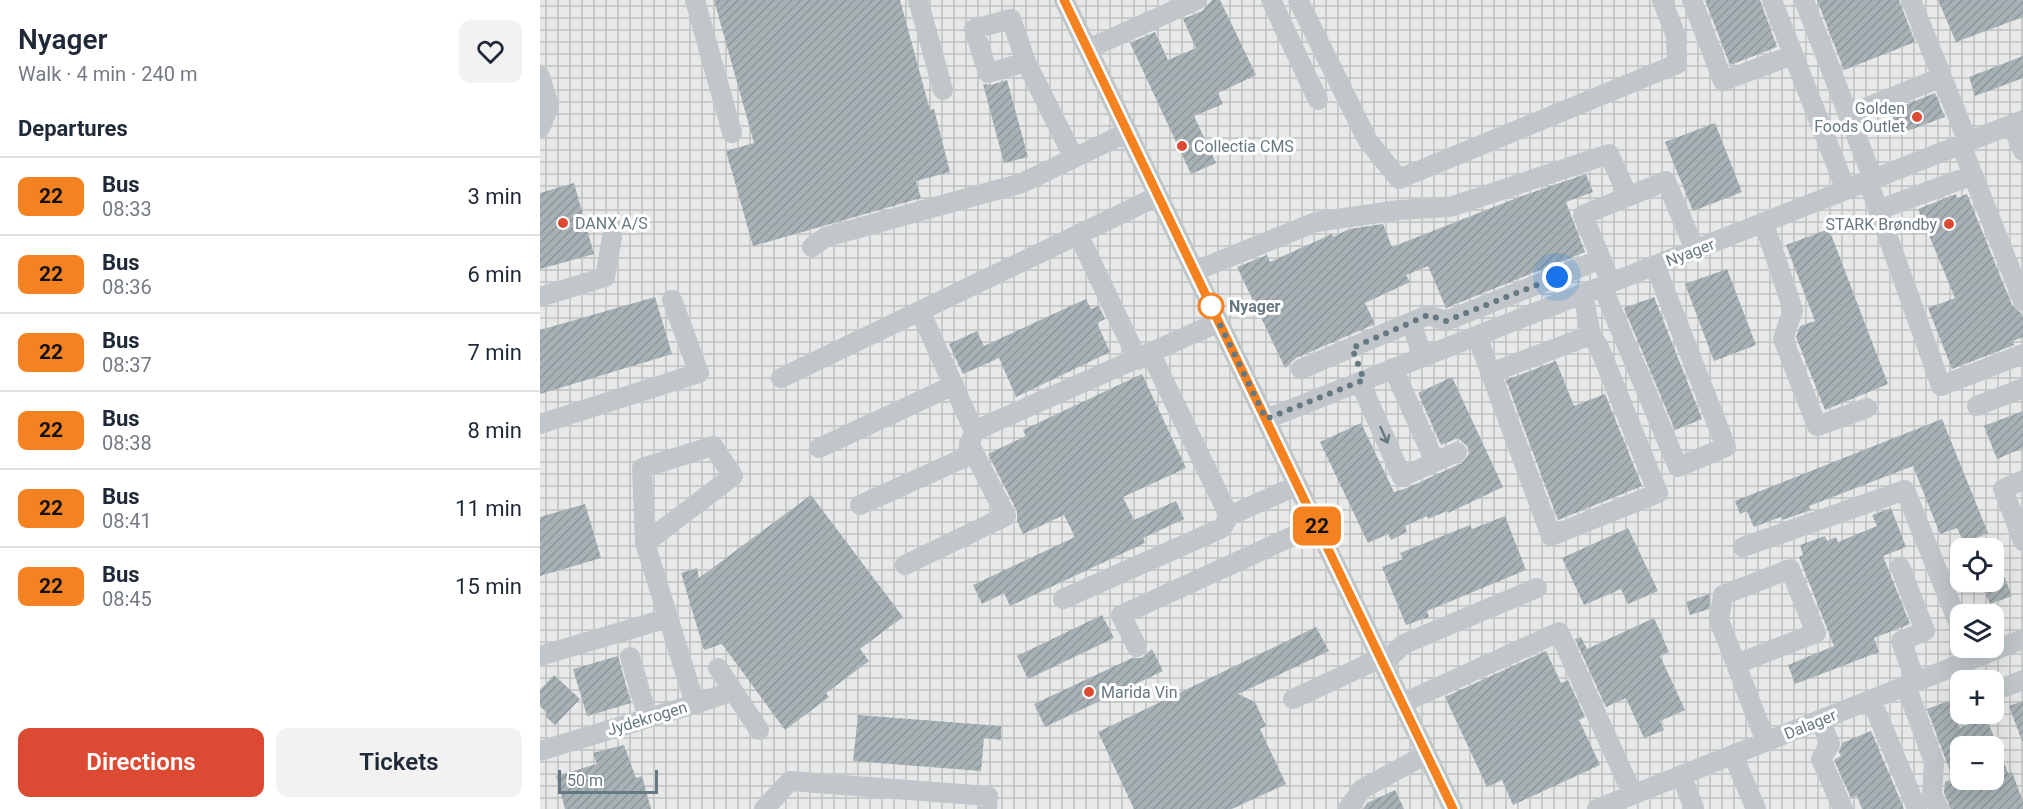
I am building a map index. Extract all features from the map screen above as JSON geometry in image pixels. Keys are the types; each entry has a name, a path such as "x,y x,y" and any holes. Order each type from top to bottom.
{"street":[{"path":"696,0 732,133"},
{"path":"918,0 943,90"},
{"path":"1064,0 1454,809"},
{"path":"1088,49 1197,0"},
{"path":"1271,0 1318,100"},
{"path":"1298,0 1368,141 1399,179 1677,64 1676,36 1662,0"},
{"path":"1692,0 1723,81 1793,54"},
{"path":"1772,0 1846,190"},
{"path":"1804,0 1848,115 1878,210 1941,386 2023,354"},
{"path":"1911,0 1942,77 1973,175 2023,301"},
{"path":"1026,62 1074,158"},
{"path":"540,76 549,106 540,128"},
{"path":"1848,115 1942,77"},
{"path":"2018,122 2023,151"},
{"name":"Nyager","path":"1266,419 2018,122"},
{"path":"813,247 826,237 1022,183 1128,132"},
{"path":"1195,271 1316,222 1400,210 1450,207 1609,154 1628,196"},
{"path":"1878,210 1973,175"},
{"path":"1655,265 1726,447 1678,467 1606,284 1601,259 1583,215 1666,181 1695,250"},
{"path":"781,378 1158,196"},
{"path":"1764,222 1793,310 1783,339 1817,426 1867,408"},
{"path":"1078,234 1229,516"},
{"path":"540,297 604,277 612,237"},
{"path":"1301,369 1428,315 1446,321 1601,259"},
{"path":"1477,336 1551,536 1658,493 1599,347 1591,335 1583,294"},
{"path":"540,424 699,373 672,300"},
{"path":"905,565 1006,516 972,437 954,385 920,311"},
{"path":"860,505 966,457 972,437 1219,322"},
{"path":"1411,323 1423,357"},
{"path":"1490,373 1591,335"},
{"path":"1352,348 1362,381 1402,477 1456,452"},
{"path":"1393,368 1435,462"},
{"path":"819,448 954,385"},
{"path":"1977,406 2023,388"},
{"name":"Jydekrogen","path":"540,751 695,704 645,543 642,468 713,446 733,476 645,543"},
{"path":"2023,480 2003,489 2023,542"},
{"path":"1063,599 1222,528 1229,516 1298,485"},
{"path":"1743,547 1905,490 1951,604"},
{"path":"1137,647 1121,615 1317,525"},
{"path":"1900,567 1925,631 1901,641 1934,762 1932,795 1939,809"},
{"path":"1736,664 1816,633 1790,569 1723,595 1719,620 1766,742"},
{"path":"1293,699 1382,661 1404,644 1537,588"},
{"path":"540,656 668,618"},
{"path":"1403,703 1559,632 1633,795"},
{"name":"Dalager","path":"2004,644 2023,639"},
{"path":"630,657 648,718"},
{"name":"Dalager","path":"1597,809 1911,684 1961,658"},
{"path":"718,668 759,730"},
{"path":"2004,687 2023,680"},
{"path":"695,704 733,691"},
{"path":"1871,699 1917,809"},
{"path":"1820,720 1830,744 1821,759 1843,809"},
{"path":"1348,809 1362,789 1427,754"},
{"path":"1733,755 1756,809"},
{"path":"1681,775 1694,808 1692,809"},
{"path":"764,809 790,781 988,796 987,809"}],"shaded area":[{"path":"540,0 2023,0 2023,809 540,809"}],"building":[{"path":"714,0 900,0 930,110 934,109 950,172 916,181 921,198 753,246 726,151 754,143"},
{"path":"1212,0 1220,0 1256,75 1218,93 1223,104 1194,116 1216,163 1191,174 1130,43 1155,32 1168,60 1196,48 1183,19 1202,11"},
{"path":"1705,0 1760,0 1777,47 1730,65"},
{"path":"1817,0 1899,0 1915,42 1844,70"},
{"path":"1938,0 2023,0 2023,17 1956,42"},
{"path":"2023,56 2023,78 1975,96 1969,77"},
{"path":"1007,80 1028,157 1004,163 983,84 991,85"},
{"path":"1935,93 1945,117 1899,134 1890,111"},
{"path":"1715,123 1742,192 1693,211 1665,142"},
{"path":"1586,174 1593,192 1566,202 1585,252 1446,308 1428,266 1406,275 1410,282 1365,303 1375,324 1296,358 1285,368 1237,267 1267,255 1270,262 1332,234 1333,237 1349,229 1383,224 1392,247 1522,196"},
{"name":"DANX A/S","path":"574,183 594,254 540,269 540,193"},
{"path":"1956,194 1957,198 1967,194 2012,305 2023,318 2023,337 2013,341 2014,345 1952,369 1928,308 1955,298 1918,209"},
{"path":"1829,229 1888,384 1825,410 1796,337 1800,326 1815,321 1786,245"},
{"path":"1727,269 1756,345 1714,361 1685,284"},
{"path":"655,297 672,354 540,394 540,330"},
{"path":"1654,297 1702,419 1675,430 1624,308"},
{"path":"1086,299 1091,309 1099,306 1105,319 1097,323 1110,352 1016,397 999,358 963,374 949,344 977,331 984,346"},
{"path":"1556,361 1574,406 1605,394 1642,486 1558,520 1506,380"},
{"path":"1142,374 1186,468 1123,497 1134,520 1176,501 1184,519 1143,538 1145,543 1010,606 1004,593 982,604 973,585 1075,537 1064,515 1023,534 1017,521 1017,511 988,454 1026,436 1023,430"},
{"path":"1452,377 1503,487 1448,513 1447,511 1428,519 1427,516 1405,526 1407,532 1391,540 1388,534 1368,543 1320,442 1361,423 1394,492 1462,463 1469,454 1468,447 1458,438 1441,445 1418,393"},
{"path":"2023,411 2023,448 1997,459 1984,426"},
{"path":"1942,419 1988,533 1976,538 1962,538 1957,528 1940,534 1913,466 1809,506 1811,510 1782,520 1781,517 1754,527 1747,511 1740,514 1735,501"},
{"path":"811,495 903,617 860,649 869,661 826,693 829,697 785,730 722,644 704,650 681,573 697,568 699,578"},
{"path":"585,504 601,558 540,576 540,517"},
{"path":"1891,508 1906,547 1883,556 1910,624 1874,638 1879,652 1795,684 1788,665 1834,646 1799,557 1803,555 1800,545 1825,536 1827,541 1836,537 1838,542 1877,526 1872,515"},
{"path":"1505,516 1526,570 1427,611 1429,617 1406,625 1382,567 1403,559 1400,553 1470,525 1472,529"},
{"path":"1628,528 1658,591 1628,604 1621,589 1584,605 1562,558"},
{"path":"2004,576 2012,596 1990,604 1985,592 2004,592"},
{"path":"1709,594 1709,609 1690,615 1686,602"},
{"path":"1102,615 1114,638 1028,679 1017,656"},
{"path":"1654,618 1669,652 1660,656 1685,710 1660,721 1664,730 1644,738 1626,698 1606,707 1575,639 1581,637 1587,649"},
{"path":"1316,627 1329,651 1238,694 1255,702 1266,726 1260,729 1286,784 1232,809 1134,809 1098,732"},
{"name":"Marida Vin","path":"1152,649 1163,671 1045,727 1034,704 1132,658 1142,658"},
{"path":"1546,651 1561,683 1568,680 1585,717 1579,720 1600,765 1513,805 1502,780 1487,787 1445,697"},
{"path":"618,656 631,703 587,716 573,669"},
{"path":"554,675 580,699 555,725 545,716 547,713 540,706 540,690"},
{"path":"1949,701 1950,724 1958,724 1960,728 1969,724 1989,724 1993,736 1950,736 1950,771 1927,709"},
{"path":"2023,701 2023,741 2022,741 2009,706"},
{"path":"858,715 1001,726 1001,740 984,738 981,771 853,761"},
{"path":"1871,731 1904,809 1862,809 1857,796 1851,798 1834,760 1841,756 1839,752 1842,743"},
{"path":"624,745 636,778 642,776 651,809 565,809 556,776 597,764 593,753"},
{"path":"2004,763 2008,773 2012,772 2023,801 2023,809 1951,809 1944,793 1945,782 1950,780 1950,790 2004,790"},
{"path":"1395,790 1404,809 1363,809 1367,803"}],"bus line":[{"name":"22","path":"1064,0 1453,809"}],"place":[{"name":"Golden Foods Outlet","path":"1917,117"},
{"name":"Collectia CMS","path":"1182,146"},
{"name":"DANX A/S","path":"563,223"},
{"name":"STARK Brøndby","path":"1949,224"},
{"name":"Nyager","path":"1211,306"},
{"name":"Marida Vin","path":"1089,692"}],"route":[{"path":"1211,306 1266,419 1364,380 1352,348 1428,315 1446,321 1557,277"}]}
